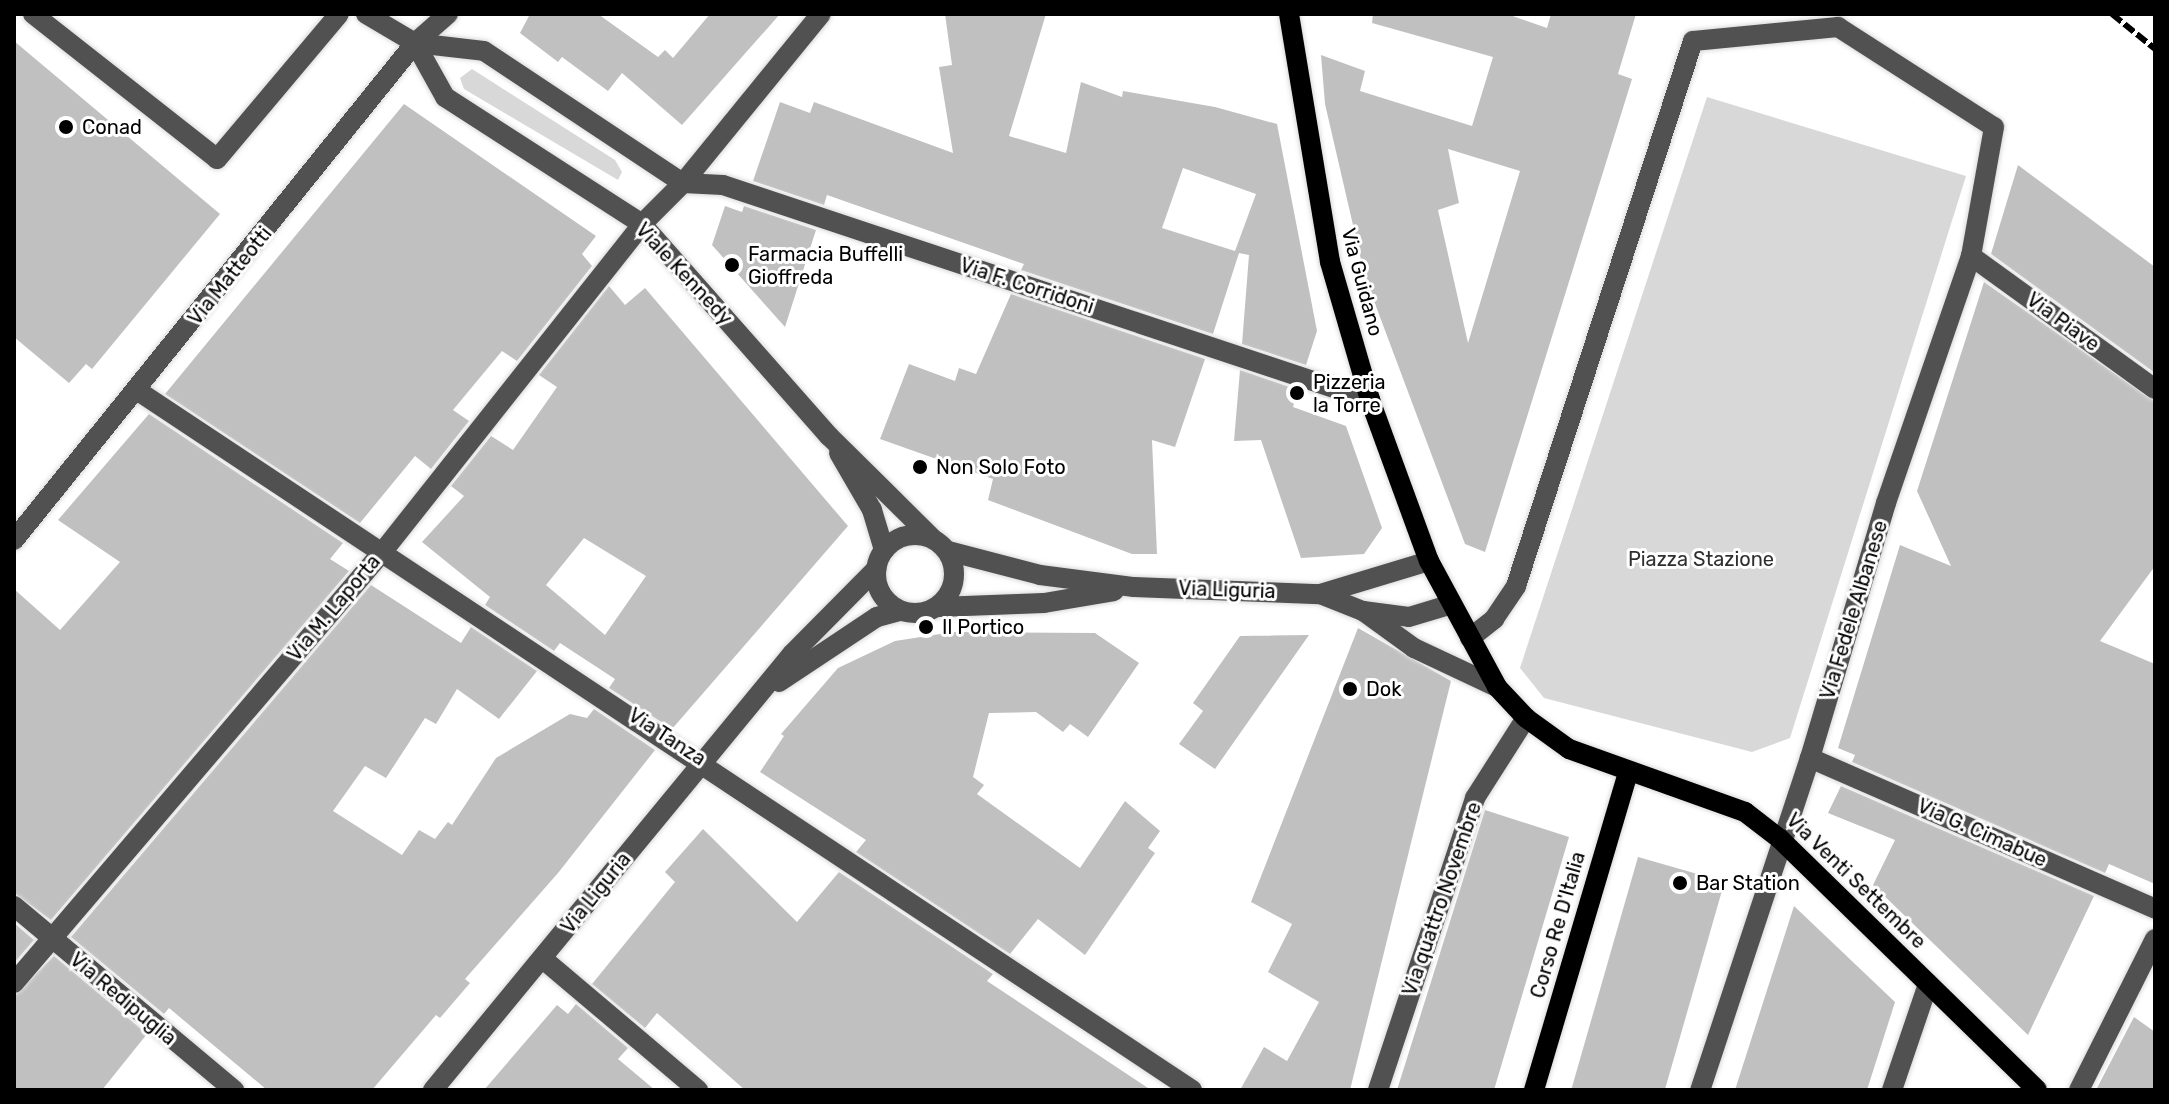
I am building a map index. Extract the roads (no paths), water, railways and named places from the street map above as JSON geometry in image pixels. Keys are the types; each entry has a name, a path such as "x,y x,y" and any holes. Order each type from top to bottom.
{"main road":[{"name":"Via Guidano","path":"1289,14 1330,262 1370,400 1429,561 1449,605 1470,638"},
{"name":"Via Venti Settembre","path":"1470,638 1497,687 1526,718 1569,749 1628,773 1745,812 1780,839 2037,1090"},
{"name":"Corso Re D'Italia","path":"1534,1090 1628,773"}],"street":[{"path":"33,14 217,159 339,14"},
{"path":"366,14 415,43 484,51 683,183"},
{"name":"Via Matteotti","path":"14,540 138,391 415,43 448,14"},
{"name":"Via M. Laporta","path":"14,983 384,550 642,224 683,183 821,14"},
{"name":"Via Fedele Albanese","path":"1470,638 1494,619 1516,586 1693,41 1838,27 1994,127 1971,256 1886,503 1810,758 1780,839 1700,1090"},
{"name":"Viale Kennedy","path":"415,43 445,97 642,224 829,436 940,545"},
{"name":"Via F. Corridoni","path":"683,183 723,185 1370,400"},
{"name":"Via Piave","path":"1971,256 2155,389"},
{"name":"Via Tanza","path":"138,391 704,761 1192,1090"},
{"name":"Viale Kennedy","path":"829,436 872,510 880,559"},
{"path":"906,537 940,545 955,570 952,591 939,607 920,614 899,611 877,586 880,559 906,537"},
{"name":"Via Liguria","path":"940,545 1040,575 1134,587 1320,594"},
{"name":"Via Liguria","path":"433,1090 792,654 880,559"},
{"path":"1320,594 1429,561"},
{"name":"Via Liguria","path":"939,607 1044,603 1134,587"},
{"path":"1320,594 1363,611 1409,617 1449,605"},
{"name":"Via Liguria","path":"759,696 877,617 899,611"},
{"path":"1363,611 1414,648 1497,687"},
{"name":"Via quattro Novembre","path":"1378,1090 1475,798 1526,718"},
{"name":"Via G. Cimabue","path":"1810,758 2155,909"},
{"name":"Via Redipuglia","path":"14,906 234,1090"},
{"path":"2079,1090 2155,939"},
{"path":"543,959 698,1090"},
{"path":"1892,1090 1928,984"}],"railway":[{"path":"2112,14 2155,49"}],"place":[{"name":"Conad","path":"66,127"},
{"name":"Farmacia Buffelli Gioffreda","path":"732,265"},
{"name":"Pizzeria la Torre","path":"1297,393"},
{"name":"Non Solo Foto","path":"920,467"},
{"name":"Il Portico","path":"926,627"},
{"name":"Dok","path":"1350,689"},
{"name":"Bar Station","path":"1680,883"}],"park label":[{"name":"Piazza Stazione","path":"1701,559"}]}
